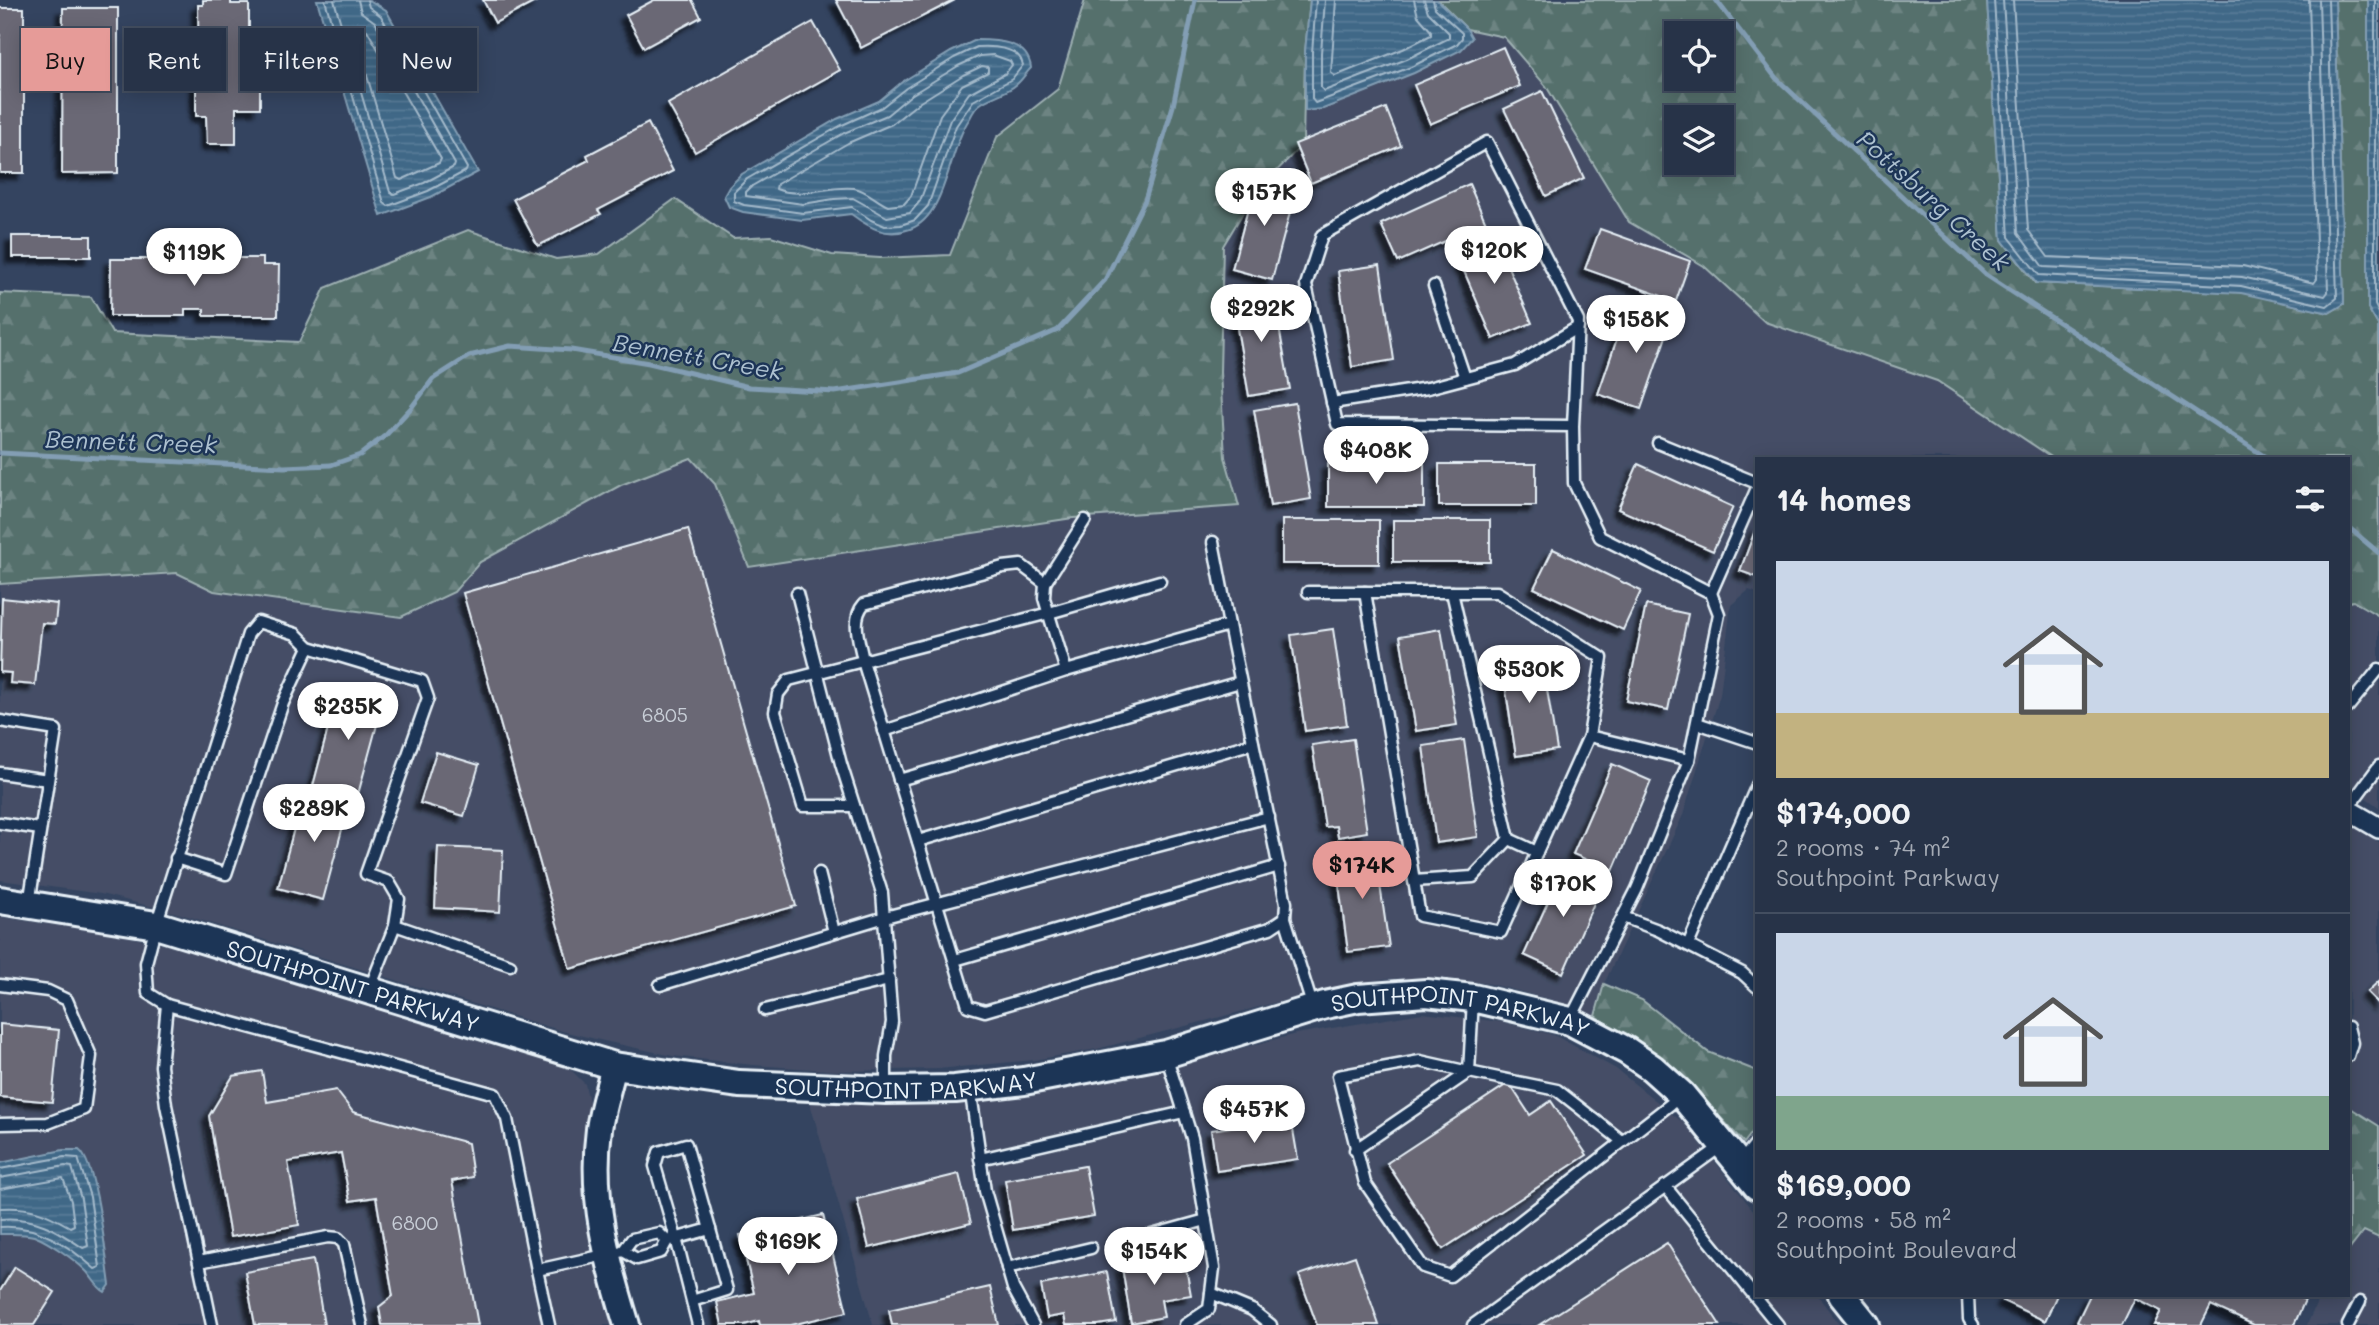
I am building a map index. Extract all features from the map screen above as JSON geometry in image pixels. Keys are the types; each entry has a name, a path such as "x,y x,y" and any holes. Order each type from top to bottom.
{"main road":[{"name":"SOUTHPOINT PARKWAY","path":"0,900 156,925 614,1066 739,1084 886,1090 970,1087 1076,1073 1166,1054 1313,1008 1358,998 1426,993 1473,998 1570,1021 1627,1051 1652,1068 1682,1095 1755,1184"},
{"path":"1844,1297 1866,1325"}],"street":[{"path":"2350,810 2379,828"},
{"path":"614,1066 602,1114 596,1167 597,1203 614,1253 627,1325"}],"lane":[{"path":"1570,1021 1637,889 1689,760 1719,614 1710,593 1600,537 1574,483 1573,426 1578,321 1487,142 1322,234 1307,285 1337,424 1573,426"},
{"path":"1434,286 1465,378"},
{"path":"1332,403 1428,388 1514,365 1578,327"},
{"path":"1658,443 1755,485"},
{"path":"1710,593 1755,491"},
{"path":"1066,671 1044,598 1045,583 1085,520"},
{"path":"1213,542 1279,866 1286,903 1285,918 1313,1008"},
{"path":"1045,583 1021,565 1003,567 864,604 858,611 856,620 863,661 968,1006 985,1012 1270,928 1285,918"},
{"path":"854,806 803,806 775,712 778,694 789,680 1049,613 1160,581"},
{"path":"1308,592 1365,592 1452,592 1497,592 1602,658 1589,736 1501,932 1420,916 1365,592"},
{"path":"1452,592 1508,839"},
{"path":"797,593 854,806 882,893 891,1022 886,1056 886,1090"},
{"path":"368,991 395,925 399,899 389,882 366,873 428,698 422,681 309,647 296,634 258,622 248,634 156,925 146,963 148,993 167,1005 495,1094 507,1118 549,1325"},
{"path":"884,731 1066,671 1229,625"},
{"path":"176,858 226,874 283,703 309,647"},
{"path":"2350,705 2379,669"},
{"path":"900,780 1240,682"},
{"path":"0,721 56,730 29,904"},
{"path":"1697,723 1755,742"},
{"path":"1589,736 1689,760"},
{"path":"918,841 1253,743"},
{"path":"2350,806 2379,766"},
{"path":"0,773 48,780"},
{"path":"1688,945 1755,790"},
{"path":"660,985 885,917 1269,817"},
{"path":"0,823 40,829"},
{"path":"1415,881 1473,877 1508,839"},
{"path":"1508,839 1537,852"},
{"path":"955,960 1279,866"},
{"path":"818,873 834,932"},
{"path":"1623,917 1688,945 1742,973 1755,985"},
{"path":"395,925 510,965"},
{"path":"765,1010 889,980"},
{"path":"0,985 48,991 67,1000 91,1056 84,1109 48,1123 0,1124"},
{"path":"1469,1072 1473,998"},
{"path":"167,1005 161,1066 166,1105 212,1325"},
{"path":"1166,1054 1192,1138 1214,1268 1209,1309 1185,1325"},
{"path":"1622,1142 1557,1090 1420,1060 1338,1076 1365,1183 1423,1267 1450,1276 1622,1142 1682,1095"},
{"path":"1355,1150 1469,1072"},
{"path":"970,1087 985,1191 1013,1288 1034,1325"},
{"path":"980,1158 1184,1112"},
{"path":"1473,1325 1665,1186 1755,1143"},
{"path":"692,1301 727,1290 686,1144 659,1152 654,1166 671,1239 698,1325"},
{"path":"1665,1186 1755,1297"},
{"path":"1123,1242 1206,1220"},
{"path":"614,1253 637,1259 660,1252 671,1239 710,1229"},
{"path":"537,1270 614,1253 632,1239 659,1233 671,1239"},
{"path":"199,1262 328,1237 338,1238 344,1244 362,1325"},
{"path":"1007,1268 1091,1248"},
{"path":"1211,1293 1252,1310 1271,1325"},
{"path":"1755,1297 1778,1325"},
{"path":"1968,1297 1969,1319 1973,1325"},
{"path":"2348,1325 2360,1302"}],"shaded area":[{"path":"1467,29 1504,37 1546,86 1629,222 1704,266 1765,322 1937,381 2051,457 1755,457 1755,592 1749,590 1731,605 1720,695 1683,815 1604,984 1595,1016 1552,1000 1491,984 1439,978 1383,979 1340,986 1097,1049 1034,1060 938,1069 839,1071 753,1065 673,1056 562,1031 177,913 101,894 0,880 0,584 177,573 214,591 454,592 480,562 621,485 691,458 715,484 749,567 1073,518 1239,506 1225,457 1220,372 1223,246 1255,193 1303,144 1305,111 1323,109 1414,73 1461,50 1472,38"},
{"path":"2353,600 2379,616 2379,807 2350,787 2350,601"},
{"path":"2350,824 2379,842 2379,1126 2350,1108"},
{"path":"0,917 115,934 171,946 554,1062 572,1071 585,1084 589,1102 582,1166 584,1218 615,1325 0,1325 0,1234 34,1236 72,1259 88,1272 100,1289 92,1178 88,1162 63,1150 0,1163"},
{"path":"1422,1013 1503,1022 1554,1035 1616,1069 1685,1124 1755,1212 1755,1297 1819,1297 1840,1325 873,1325 810,1103 943,1102 1052,1090 1150,1072 1296,1034"},
{"path":"2364,1231 2379,1238 2379,1325 2307,1325 2319,1297 2350,1297 2350,1249"}],"green space":[{"path":"1085,0 1310,0 1305,52 1303,144 1255,193 1223,246 1220,372 1225,457 1239,506 1073,518 749,567 715,484 691,458 621,485 480,562 454,592 401,617 214,591 177,573 0,584 0,293 91,297 112,333 299,342 325,288 468,230 556,259 599,254 675,199 733,238 771,236 832,255 880,258 950,255 997,137 1058,89"},
{"path":"1438,0 1987,0 2002,240 2035,283 2241,292 2329,313 2344,304 2335,0 2368,0 2368,308 2378,325 2379,616 2350,602 2350,457 2051,457 1937,381 1765,322 1704,266 1629,222 1546,86 1504,37 1467,29"},
{"path":"1604,984 1642,1000 1708,1052 1755,1070 1755,1129 1744,1143 1676,1069 1595,1016"},
{"path":"2350,1108 2379,1126 2379,1238 2364,1231 2350,1249"}],"water":[{"path":"317,0 369,0 386,10 396,28 378,28 378,91 432,91 478,172 431,197 381,216 344,91 364,91 364,28 325,28"},
{"path":"1310,0 1437,0 1467,29 1472,38 1461,50 1414,73 1323,109 1305,111 1305,52"},
{"path":"1987,0 2335,0 2344,304 2329,313 2241,293 2036,283 2002,240"},
{"path":"2368,0 2379,0 2379,345 2378,325 2368,308"},
{"path":"976,40 1002,42 1018,47 1029,59 1031,68 1013,87 975,109 963,131 932,211 922,222 901,232 886,232 865,224 851,214 802,220 743,212 729,207 724,196 742,174 837,119 879,101 902,82"},
{"path":"63,1150 79,1150 91,1173 100,1213 110,1285 105,1292 81,1266 47,1242 30,1235 0,1234 0,1163"}],"building":[{"path":"203,0 231,0 231,4 249,4 249,28 240,28 240,91 260,91 260,108 236,108 236,144 207,144 206,116 196,116 196,91 226,91 226,28 198,28 198,5 203,5"},
{"path":"483,0 539,0 495,23"},
{"path":"654,0 692,0 701,17 644,48 626,15"},
{"path":"836,0 955,0 861,48"},
{"path":"0,8 24,8 24,28 21,28 21,91 24,91 24,173 0,173"},
{"path":"63,8 118,8 118,173 62,174 62,91 110,91 110,28 63,28"},
{"path":"813,22 840,70 695,152 668,104"},
{"path":"1503,47 1520,86 1430,124 1414,85"},
{"path":"1542,91 1584,178 1546,196 1504,109"},
{"path":"1386,108 1401,146 1311,183 1295,144"},
{"path":"648,123 673,171 598,210 601,214 538,246 513,199 589,160 587,155"},
{"path":"1257,175 1297,186 1272,280 1232,269"},
{"path":"1469,184 1486,223 1398,262 1381,224"},
{"path":"1600,229 1690,261 1676,301 1585,269"},
{"path":"1494,234 1532,323 1493,339 1455,250"},
{"path":"12,236 91,236 91,257 12,257"},
{"path":"205,258 263,258 263,265 279,265 278,316 204,316 204,309 185,309 185,316 110,316 111,259 183,259 183,267 205,267"},
{"path":"1380,265 1394,360 1352,367 1338,271"},
{"path":"1273,293 1290,389 1249,396 1232,300"},
{"path":"1630,301 1673,316 1641,409 1598,394"},
{"path":"1295,403 1311,499 1270,506 1254,410"},
{"path":"1328,464 1424,464 1424,507 1328,507"},
{"path":"1439,464 1536,464 1536,506 1439,506"},
{"path":"1638,464 1733,507 1713,551 1618,509"},
{"path":"1282,520 1379,520 1379,564 1282,564"},
{"path":"1393,520 1490,520 1490,562 1393,562"},
{"path":"688,529 796,906 570,969 463,593"},
{"path":"1755,530 1755,576 1740,571"},
{"path":"1553,549 1641,591 1623,630 1534,588"},
{"path":"2,598 57,604 55,624 42,623 35,685 10,683 11,673 0,672"},
{"path":"1646,605 1688,614 1668,710 1626,701"},
{"path":"1333,629 1347,725 1305,731 1291,635"},
{"path":"1441,629 1457,725 1416,731 1400,636"},
{"path":"1541,653 1557,750 1516,756 1501,659"},
{"path":"339,687 384,699 357,798 313,786"},
{"path":"1353,739 1367,832 1338,837 1336,826 1325,827 1312,745"},
{"path":"1464,740 1478,837 1436,843 1423,746"},
{"path":"436,752 479,765 464,816 420,803"},
{"path":"1612,764 1651,781 1613,871 1573,854"},
{"path":"305,788 350,800 323,900 278,888"},
{"path":"438,847 503,850 500,912 435,908"},
{"path":"1375,850 1389,947 1348,952 1335,855"},
{"path":"1564,866 1603,883 1563,973 1524,955"},
{"path":"2379,981 2379,1004 2367,992"},
{"path":"0,1024 59,1030 52,1102 0,1097"},
{"path":"262,1071 267,1102 336,1090 353,1112 468,1143 473,1177 452,1181 478,1325 382,1325 379,1307 393,1296 376,1197 350,1201 341,1153 288,1162 299,1225 230,1237 209,1116 233,1076"},
{"path":"1509,1083 1530,1115 1551,1101 1587,1155 1443,1249 1387,1163"},
{"path":"1291,1118 1298,1159 1217,1171 1211,1130"},
{"path":"1085,1166 1094,1216 1013,1230 1005,1180"},
{"path":"959,1174 971,1223 869,1248 857,1199"},
{"path":"823,1215 847,1312 791,1325 760,1325 759,1321 744,1325 722,1325 717,1302 754,1293 740,1235"},
{"path":"1667,1243 1720,1325 1539,1325"},
{"path":"1355,1256 1379,1325 1317,1325 1299,1275"},
{"path":"1184,1257 1191,1295 1161,1300 1164,1317 1131,1323 1122,1267"},
{"path":"313,1260 324,1325 255,1325 245,1272"},
{"path":"15,1267 55,1292 34,1325 0,1325 0,1291"},
{"path":"1107,1272 1116,1322 1066,1325 1064,1315 1047,1318 1041,1285"},
{"path":"990,1287 999,1325 892,1325 889,1310"},
{"path":"2005,1297 2056,1297 2045,1321 2003,1301"},
{"path":"2089,1297 2298,1297 2305,1300 2294,1325 2254,1325 2211,1305 2201,1325 2154,1325 2161,1311 2135,1298 2122,1325 2084,1325 2077,1322"}],"waterway":[{"name":"Bennett Creek","path":"0,453 284,467 331,465 360,455 386,435 433,379 469,356 510,346 571,350 649,363 749,387 835,392 958,373 1058,330 1105,280 1145,200 1173,106 1195,0"},
{"name":"Pottsburg Creek","path":"1716,0 1776,78 1986,275 2265,457"},
{"name":"Pottsburg Creek","path":"2350,529 2379,553"}]}
